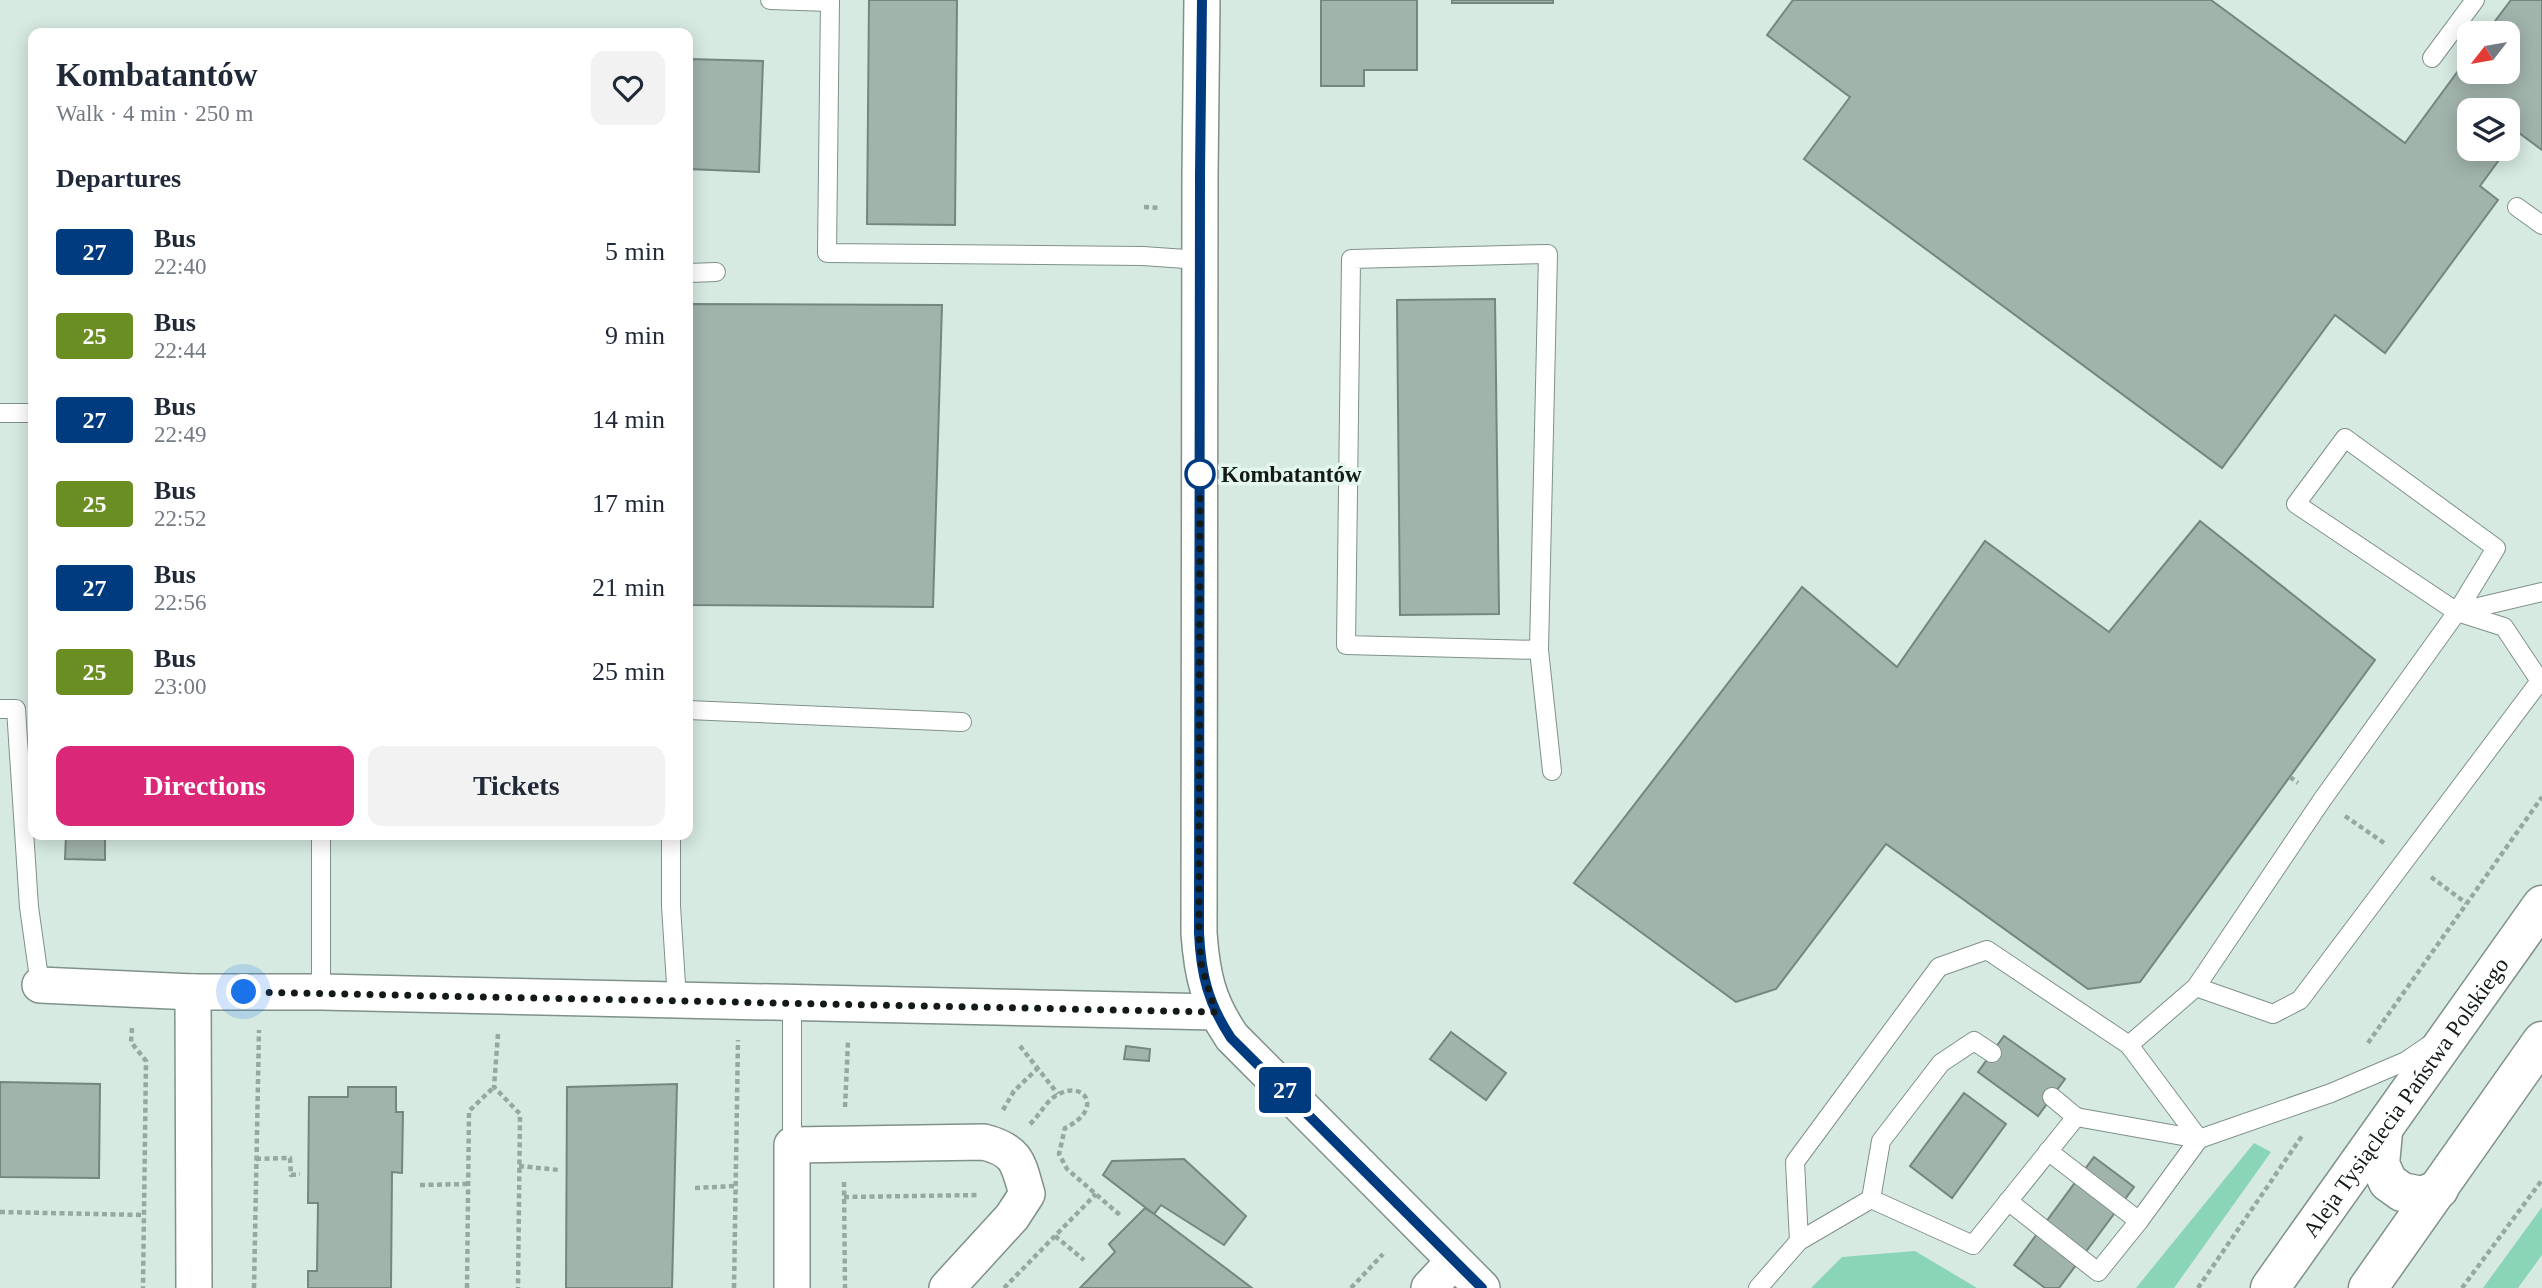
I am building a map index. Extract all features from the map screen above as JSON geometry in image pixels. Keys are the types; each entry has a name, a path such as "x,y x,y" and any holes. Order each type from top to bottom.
{"main road":[{"name":"Aleja Tysiąclecia Państwa Polskiego","path":"2270,1288 2542,905"},
{"path":"2368,1288 2542,1041"},
{"path":"2383,1132 2380,1164 2388,1182 2402,1192 2422,1196 2439,1189"}],"street":[{"path":"1202,0 1201,963 1215,1012 1231,1038 1482,1288"},
{"path":"40,985 193,992 321,992 1215,1012"},
{"path":"193,992 194,1288"},
{"path":"792,1288 792,1145 984,1142 1003,1147 1017,1160 1027,1194 1012,1217 947,1288"},
{"path":"1429,1288 1454,1261"}],"lane":[{"path":"770,0 830,1 827,253 1143,256 1200,260"},
{"path":"2432,58 2475,0"},
{"path":"2518,207 2542,226"},
{"path":"1539,650 1346,645 1351,259 1548,254 1539,650 1552,771"},
{"path":"693,273 716,272"},
{"path":"0,413 28,414"},
{"path":"2129,1045 2196,987 2322,800 2457,612 2496,548 2345,438 2296,504 2457,612 2504,627 2540,681 2300,1000 2273,1014 2196,987"},
{"path":"2457,612 2542,592"},
{"path":"0,709 16,709 29,907 40,985"},
{"path":"693,710 962,722"},
{"path":"321,840 321,992"},
{"path":"671,840 671,906 677,1000"},
{"path":"1799,1241 1795,1162 1939,967 1987,950 2129,1045 2199,1139"},
{"path":"792,1002 792,1145"},
{"path":"2052,1097 2076,1117 2199,1139 2331,1093 2406,1061 2457,1026"},
{"path":"1758,1288 1799,1241 1871,1199 1881,1142 1941,1063 1974,1041 1992,1053"},
{"path":"1871,1199 1973,1245 2076,1117"},
{"path":"2008,1200 2098,1272 2199,1139"},
{"path":"2048,1150 2138,1221"}],"path":[{"path":"2290,777 2466,903"},
{"path":"133,990 131,1042 145,1061 143,1288"},
{"path":"467,1288 469,1111 494,1087 499,1027"},
{"path":"254,1288 259,1028"},
{"path":"734,1288 738,1036"},
{"path":"1012,1037 1058,1094"},
{"path":"1001,1115 1014,1091 1038,1068"},
{"path":"494,1087 520,1114 518,1288"},
{"path":"1023,1129 1034,1121 1044,1106 1058,1094 1069,1090 1078,1091 1086,1098 1088,1107 1084,1117 1065,1128 1059,1154 1067,1169 1121,1216"},
{"path":"256,1159 290,1158 291,1175 300,1174"},
{"path":"519,1166 559,1170"},
{"path":"844,1197 1027,1194 1067,1169"},
{"path":"2462,1288 2542,1180"},
{"path":"419,1185 468,1184"},
{"path":"695,1188 736,1186"},
{"path":"1004,1288 1096,1194"},
{"path":"0,1212 144,1215"},
{"path":"1055,1236 1084,1260"},
{"path":"1351,1288 1383,1254"}],"green space":[{"path":"2254,1143 2271,1152 2174,1288 2136,1288"},
{"path":"2542,1207 2542,1255 2518,1288 2483,1288"},
{"path":"1915,1251 1977,1288 1811,1288 1842,1257"}],"building":[{"path":"869,0 957,0 955,225 867,224"},
{"path":"1321,0 1417,0 1417,70 1364,70 1364,86 1321,86"},
{"path":"1452,0 1553,0 1553,3 1452,3"},
{"path":"1793,0 2211,0 2405,143 2457,72 2457,84 2520,84 2520,21 2495,21 2511,0 2542,0 2542,150 2520,134 2520,98 2457,98 2457,161 2498,161 2480,186 2498,200 2385,353 2335,315 2222,468 1804,159 1850,97 1767,35"},
{"path":"693,59 763,61 759,172 693,169"},
{"path":"1495,299 1499,614 1400,615 1397,300"},
{"path":"693,304 942,305 933,607 693,605"},
{"path":"2200,521 2375,660 2140,982 2088,989 1886,844 1776,989 1736,1002 1574,883 1802,587 1897,667 1985,541 2109,632"},
{"path":"66,840 105,840 105,860 65,859"},
{"path":"1451,1032 1506,1073 1486,1100 1430,1059"},
{"path":"2004,1036 2065,1079 2038,1116 1978,1072"},
{"path":"1126,1046 1150,1049 1149,1061 1124,1059"},
{"path":"0,1082 100,1084 99,1178 0,1177"},
{"path":"677,1084 672,1288 566,1288 567,1087"},
{"path":"348,1087 396,1087 396,1112 403,1112 402,1173 392,1172 391,1288 308,1288 308,1271 317,1271 318,1203 308,1203 309,1097 348,1097"},
{"path":"1964,1093 2006,1124 1952,1198 1910,1166"},
{"path":"2094,1157 2134,1187 2059,1288 2045,1288 2014,1265"},
{"path":"1184,1159 1246,1216 1224,1245 1161,1205 1154,1214 1103,1175 1112,1161"},
{"path":"1145,1208 1252,1288 1080,1288 1115,1252 1109,1244"}],"bus line":[{"name":"27","path":"1202,0 1201,963 1215,1012 1231,1038 1482,1288"}],"place":[{"name":"Kombatantów","path":"1200,474"}],"route":[{"path":"244,992 1215,1012 1201,963 1199,933 1200,474"}]}
